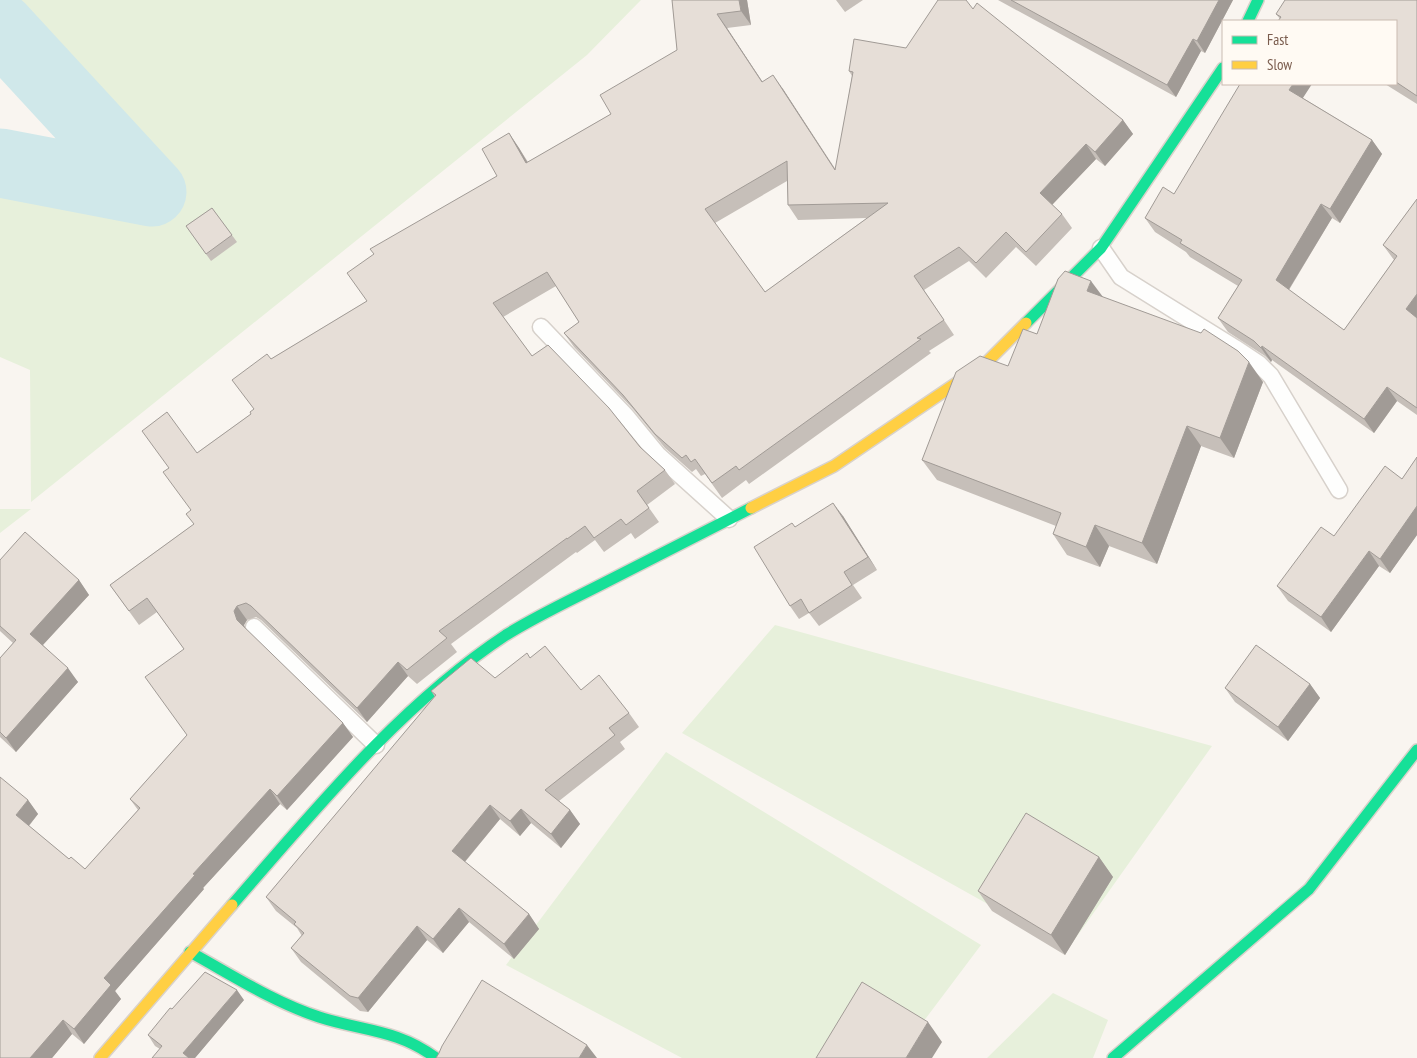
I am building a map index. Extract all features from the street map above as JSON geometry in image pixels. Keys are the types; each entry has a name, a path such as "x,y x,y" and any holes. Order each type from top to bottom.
{"street":[{"path":"1248,20 1258,0"},
{"path":"100,1058 323,801 416,705 460,669 507,635 566,602 834,466 986,363 1101,248 1222,69"},
{"path":"1113,1058 1309,889 1417,750"},
{"path":"190,952 286,1004 320,1017 399,1035 425,1048 436,1058"}],"lane":[{"path":"1101,248 1121,277 1235,348 1259,364 1271,376 1339,490"},
{"path":"541,327 626,416 658,455 729,519"},
{"path":"254,627 376,745"}],"green space":[{"path":"0,0 641,0 587,55 31,502 30,370 0,357 0,138 97,160 0,57"},
{"path":"0,509 31,509 0,533"},
{"path":"775,625 1212,746 1068,949 682,733"},
{"path":"666,752 981,945 896,1058 682,1058 506,965"},
{"path":"1053,993 1108,1020 1093,1058 987,1058"}],"building":[{"path":"672,0 739,0 741,11 717,14 762,82 773,75 835,170 853,72 849,71 854,39 906,48 938,0 966,0 973,9 977,3 1123,120 1095,152 1086,144 1040,193 1062,214 1026,252 1006,232 976,263 959,247 914,276 944,320 917,338 921,339 739,470 736,466 712,483 695,459 691,462 686,455 682,458 655,434 623,395 564,333 579,322 547,272 493,303 532,356 548,345 609,408 640,447 665,470 637,491 649,508 626,525 621,519 594,538 585,526 567,538 439,631 447,638 407,670 398,662 357,708 251,606 246,603 237,606 234,611 237,620 343,723 277,796 270,789 193,874 195,875 104,978 111,985 74,1029 63,1020 30,1058 0,1058 0,777 28,800 16,815 69,859 71,857 85,869 140,808 130,799 187,735 145,677 184,649 147,598 129,611 110,585 194,524 186,514 191,510 163,472 169,468 142,431 167,412 197,453 251,414 250,412 254,409 232,380 267,354 271,359 367,301 347,273 374,254 370,249 497,176 482,149 509,133 526,163 611,114 600,95 677,50","holes":["787,161 788,205 888,203 765,292 705,209"]},
{"path":"1011,0 1219,0 1197,41 1193,39 1167,85"},
{"path":"1285,0 1417,0 1417,96 1397,83 1397,20 1279,20 1281,17 1276,14"},
{"path":"1239,85 1292,85 1289,90 1372,140 1330,209 1321,204 1276,280 1344,330 1397,256 1383,245 1417,199 1417,294 1406,309 1417,318 1417,408 1387,387 1364,419 1262,346 1261,348 1254,341 1218,318 1242,280 1180,243 1182,240 1145,218 1163,187 1174,194"},
{"path":"212,208 232,235 206,254 186,226"},
{"path":"1065,271 1091,281 1087,291 1201,333 1204,329 1238,351 1249,362 1220,438 1187,426 1142,543 1095,525 1086,547 1053,534 1061,513 922,460 956,372 980,356 1008,366 1023,329 1037,334 1058,279"},
{"path":"1417,457 1417,506 1380,559 1369,551 1321,617 1277,586 1321,527 1334,536 1385,466 1402,479"},
{"path":"833,503 868,557 844,572 852,585 809,613 801,599 790,606 754,547 792,523 795,527"},
{"path":"25,532 79,580 30,634 68,668 6,738 0,732 0,658 16,640 0,626 0,560"},
{"path":"1256,645 1310,684 1278,727 1225,688"},
{"path":"545,646 581,690 599,675 629,713 609,728 615,735 545,790 570,810 551,834 521,809 510,821 490,805 452,851 529,914 504,944 459,908 433,939 417,926 358,998 350,996 291,948 304,933 294,924 296,922 266,897 436,695 431,691 471,658 495,678 527,653 530,658"},
{"path":"1026,813 1099,857 1051,935 978,891"},
{"path":"205,972 237,990 183,1053 189,1058 152,1058 162,1046 148,1035 170,1008 172,1009"},
{"path":"482,980 587,1045 579,1058 436,1058"},
{"path":"862,982 928,1022 906,1058 816,1058"}],"waterway":[{"path":"0,27 152,192 0,163"}],"traffic: fast":[{"path":"1248,20 1258,0"},
{"path":"1026,323 1101,248 1222,69"},
{"path":"232,905 360,761 430,693 467,663 506,635 530,621 751,508"},
{"path":"1113,1058 1309,889 1417,750"},
{"path":"190,952 285,1004 335,1022 379,1032 407,1041 422,1048 436,1058"}],"traffic: slow":[{"path":"751,508 834,466 986,363 1026,323"},
{"path":"100,1058 232,905"}]}
